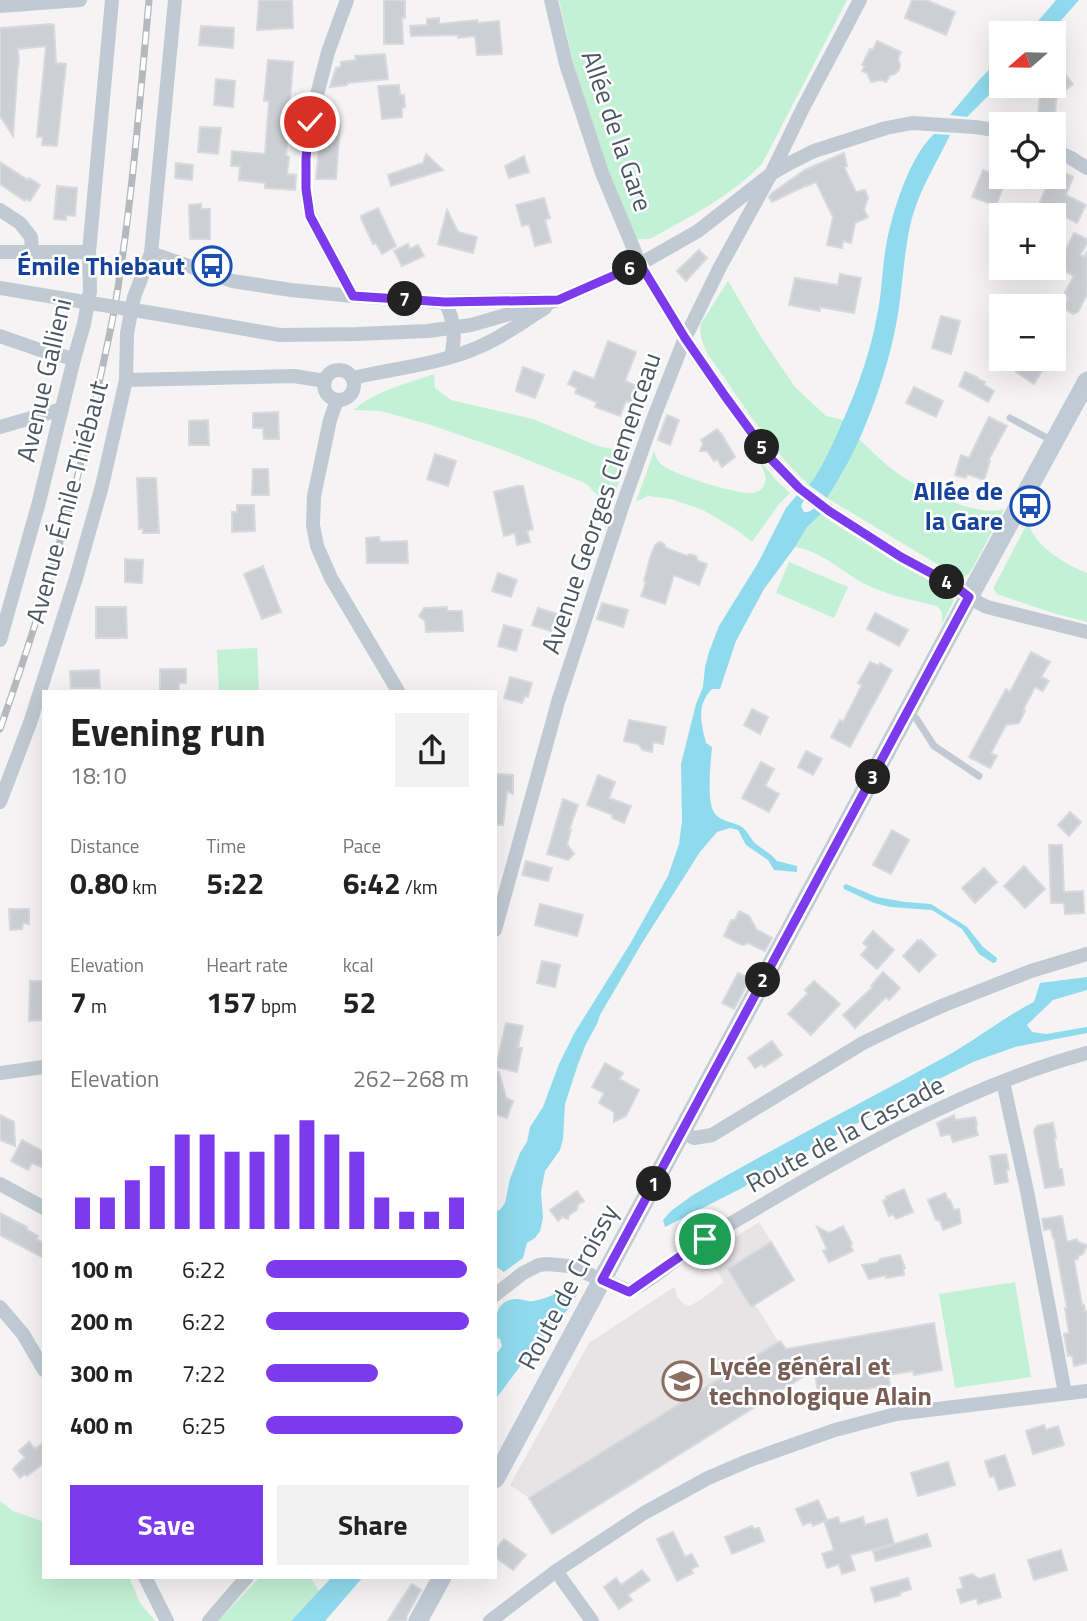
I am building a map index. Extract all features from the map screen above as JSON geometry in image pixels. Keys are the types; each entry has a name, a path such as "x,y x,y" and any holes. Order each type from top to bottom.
{"main road":[{"name":"Route de Croissy","path":"497,1475 1087,381"},
{"path":"418,1621 441,1579"}],"street":[{"path":"0,6 80,0"},
{"name":"Avenue Gallieni","path":"0,640 39,502 90,291 89,253 112,0"},
{"name":"Avenue Émile Thiébaut","path":"0,802 30,723 76,578 102,486 126,380 127,334 134,297 151,253 175,0"},
{"path":"347,0 328,52 310,122 306,189 310,216 353,296"},
{"name":"Allée de la Gare","path":"551,0 566,64 602,173 640,264 685,338 771,459 799,488 829,511 987,607 1087,632"},
{"name":"Avenue Georges Clemenceau","path":"497,923 558,702 655,414 685,338 719,267 771,174 860,0"},
{"path":"0,288 280,335 428,331 471,325 558,300 640,264 698,231 771,174 814,151 854,137 912,123 989,129"},
{"path":"1066,156 1087,168"},
{"path":"0,210 20,223 32,237 32,251"},
{"path":"0,252 89,253"},
{"path":"151,253 232,281 353,296 445,302 558,300"},
{"path":"352,378 472,350 496,339 558,300"},
{"path":"464,301 471,325 472,350"},
{"path":"445,302 452,314 454,327 451,356"},
{"path":"0,336 74,359"},
{"path":"341,370 352,378 354,387 350,396 342,400 332,398 326,391 326,381 331,373 341,370"},
{"path":"126,380 294,376 326,381"},
{"path":"337,400 330,420 314,496 313,525 317,546 331,578 397,690"},
{"path":"0,427 62,409"},
{"path":"682,1132 694,1138 712,1135 863,1043 904,1023 1031,971 1087,954"},
{"name":"Route de la Cascade","path":"497,1293 523,1273 547,1264 569,1266 625,1291 633,1290 705,1239 851,1154 925,1115 1003,1082 1087,1052"},
{"path":"0,1073 42,1067"},
{"path":"1003,1082 1027,1191 1065,1393"},
{"path":"0,1184 42,1207"},
{"path":"0,1307 23,1334 42,1367"},
{"path":"490,1621 556,1572 644,1513 708,1478 781,1448 896,1414 1087,1391"},
{"path":"556,1572 592,1621"},
{"path":"146,1579 167,1621"},
{"path":"209,1621 245,1579"}],"lane":[{"path":"1010,418 1055,442"},
{"path":"907,712 916,718 934,746 979,776"}],"shaded area":[{"name":"Lycée général et technologique Alain","path":"759,1222 795,1280 755,1304 786,1349 934,1323 942,1370 914,1375 913,1371 889,1375 890,1385 819,1397 815,1376 802,1377 552,1534 529,1498 510,1485 589,1343 674,1287 678,1298 684,1304 690,1306 703,1298 724,1282 707,1255"}],"green space":[{"path":"559,0 847,0 762,164 736,187 694,214 650,239 636,239 602,155 574,66"},
{"path":"728,281 795,387 826,416 844,420 818,473 809,485 780,455 755,422 707,353 701,338 700,325"},
{"path":"434,374 435,388 451,400 533,419 598,446 618,450 632,444 610,507 585,483 503,450 381,411 354,410 382,392"},
{"path":"859,439 896,472 933,494 964,506 993,511 1004,509 970,573 964,577 957,576 827,498"},
{"path":"654,451 662,465 679,474 706,484 745,493 762,489 766,480 757,457 790,493 752,542 703,510 671,499 648,496 636,502"},
{"path":"822,513 827,519 895,562 946,590 954,600 942,624 942,612 937,606 872,587 822,557 795,547 807,527"},
{"path":"1028,522 1036,539 1043,546 1060,559 1087,573 1087,622 997,594 994,590"},
{"path":"789,562 848,587 834,618 776,593"},
{"path":"257,648 259,690 219,690 217,650"},
{"path":"1015,1282 1031,1377 955,1388 939,1294"},
{"path":"0,1501 13,1511 42,1521 42,1579 130,1579 140,1603 155,1621 0,1621"},
{"path":"258,1579 311,1579 319,1591 291,1621 218,1621"}],"water":[{"path":"1056,0 1079,0 1061,21 1038,21"},
{"path":"989,70 989,95 967,117 950,115"},
{"path":"934,134 950,135 915,207 905,254 898,314 880,385 862,434 827,498 809,485 833,443 859,381 874,332 886,246 897,202 909,171"},
{"path":"797,495 804,500 801,506 804,512 815,508 822,513 807,527 764,589 736,641 720,689 712,689 707,695 701,714 706,743 712,747 710,783 713,811 720,818 742,827 754,842 777,861 797,866 797,872 774,870 768,860 746,845 738,830 730,828 717,832 700,852 642,943 586,1044 565,1104 560,1150 545,1171 541,1192 543,1218 540,1231 527,1243 523,1258 504,1272 497,1267 497,1211 505,1203 510,1179 527,1142 530,1127 543,1107 559,1064 575,1032 630,944 668,876 679,844 682,821 681,764 703,687 709,652 719,626 758,563 786,508"},
{"path":"846,884 877,897 931,904 967,927 983,947 997,958 996,962 993,963 979,954 962,929 932,910 874,903 844,889"},
{"path":"1087,977 1087,990 1053,1000 1027,1025 1032,1032 1046,1034 1087,1027 1087,1033 1015,1047 973,1062 665,1227 663,1220 693,1195 955,1051 1034,1002 1040,983"},
{"path":"572,1282 578,1292 570,1307 533,1349 497,1397 497,1353 502,1346 497,1338 497,1312 503,1303 509,1300 531,1301 559,1292"},
{"path":"330,1579 361,1579 325,1621 291,1621"}],"building":[{"path":"259,0 292,0 293,28 257,30"},
{"path":"384,0 405,0 405,18 402,18 403,44 384,44"},
{"path":"912,0 926,0 955,12 946,35 905,18"},
{"path":"439,18 439,24 499,21 502,54 477,55 475,36 411,36 410,26 427,25 427,19"},
{"path":"54,25 56,63 66,64 57,146 42,145 43,137 37,137 46,46 18,49 13,136 0,116 0,28"},
{"path":"201,26 234,28 233,48 199,45"},
{"path":"877,41 901,52 898,59 899,70 890,75 886,82 871,82 867,73 862,71 870,49 873,50"},
{"path":"385,54 388,79 330,87 336,68 341,67 341,62 356,60 355,56"},
{"path":"268,60 293,62 286,155 289,157 287,174 296,175 295,190 265,188 265,183 239,180 240,166 231,166 232,151 265,154 269,101 264,101"},
{"path":"1066,75 1073,84 1066,90"},
{"path":"216,79 235,81 233,107 214,105"},
{"path":"399,85 400,95 404,95 402,117 382,119 378,86"},
{"path":"1040,98 1057,98 1055,112 1038,112"},
{"path":"340,124 336,179 316,179 321,127"},
{"path":"200,127 221,128 218,154 198,152"},
{"path":"844,153 847,166 844,167 856,192 865,190 868,198 864,210 868,217 855,223 851,243 843,241 842,248 827,245 833,217 816,182 772,202 769,197 805,170"},
{"path":"426,154 443,170 391,186 388,175 423,163"},
{"path":"524,156 529,172 509,178 505,166"},
{"path":"0,162 40,185 30,201 25,201 0,184"},
{"path":"176,163 193,165 192,180 175,178"},
{"path":"983,170 989,172 989,189 1002,189 997,203 989,203 972,197"},
{"path":"1066,173 1073,177 1066,195 1086,205 1077,223 1066,218 1066,203 1039,203 1046,189 1066,189"},
{"path":"57,186 77,188 75,216 66,215 66,220 54,219"},
{"path":"544,198 550,218 545,220 551,242 535,246 529,224 522,226 516,205"},
{"path":"201,204 201,209 210,209 210,239 190,239 189,205"},
{"path":"378,208 396,246 382,254 376,243 373,244 361,218"},
{"path":"447,210 458,232 477,237 473,253 438,244"},
{"path":"1074,233 1087,239 1080,255 1084,257 1087,252 1087,294 1078,312 1073,314 1066,310 1068,298 1065,294 1074,276 1066,272 1066,249"},
{"path":"408,244 410,249 418,245 424,256 402,266 394,251"},
{"path":"699,250 707,258 686,281 677,271"},
{"path":"840,274 861,278 854,313 820,307 820,311 789,305 795,278 838,285"},
{"path":"941,316 960,321 951,354 932,348"},
{"path":"608,341 636,352 625,381 639,387 632,404 626,401 620,416 595,407 597,402 575,393 577,388 568,384 574,371 594,379"},
{"path":"523,367 544,375 535,398 516,391"},
{"path":"1017,371 1042,371 1034,384"},
{"path":"965,372 985,382 984,385 994,391 988,402 959,386"},
{"path":"914,387 943,401 936,417 906,403"},
{"path":"278,412 279,439 264,439 263,428 253,428 253,413"},
{"path":"667,415 679,420 670,445 658,440"},
{"path":"989,417 1007,426 988,461 984,480 967,474 966,478 955,475 961,455 969,458"},
{"path":"208,420 209,445 189,445 189,421"},
{"path":"717,429 735,457 722,467 707,451 700,451 703,443 701,440"},
{"path":"435,454 456,461 448,486 427,479"},
{"path":"253,469 268,469 269,495 252,495"},
{"path":"137,478 156,478 159,533 143,533 143,529 139,529"},
{"path":"523,486 533,529 527,531 530,542 517,545 515,533 504,536 494,492"},
{"path":"237,505 254,505 255,531 232,532 232,512 237,512"},
{"path":"379,537 380,542 407,541 408,563 367,563 366,538"},
{"path":"660,542 666,548 687,556 696,556 698,561 707,564 699,585 674,575 665,604 641,596 650,558 655,545"},
{"path":"125,559 143,560 142,583 125,582"},
{"path":"263,566 281,612 262,619 244,574"},
{"path":"498,573 517,580 511,597 492,591"},
{"path":"602,603 628,610 623,627 597,619"},
{"path":"96,607 126,607 127,638 96,638"},
{"path":"447,607 447,611 462,611 463,631 426,632 425,621 419,616 424,608"},
{"path":"538,608 557,614 551,631 532,625"},
{"path":"875,613 908,630 899,646 867,629"},
{"path":"504,625 522,630 516,651 498,646"},
{"path":"1031,652 1050,662 1041,677 1049,681 1043,691 1035,687 1019,723 1006,725 991,753 997,756 990,768 969,757 1006,689 1010,692"},
{"path":"870,662 879,666 880,663 892,670 850,747 831,737 840,720 843,722 862,685 858,683"},
{"path":"160,669 186,669 186,683 179,683 179,690 160,690"},
{"path":"99,670 100,688 71,688 70,671"},
{"path":"510,677 532,683 528,697 525,696 522,703 504,698"},
{"path":"752,709 768,717 760,734 744,725"},
{"path":"629,720 666,727 663,744 653,742 652,752 643,750 638,744 624,741"},
{"path":"806,751 822,759 813,775 798,767"},
{"path":"761,762 774,769 765,786 779,794 769,812 742,798"},
{"path":"497,774 513,775 513,794 507,791 503,825 497,825"},
{"path":"598,775 615,782 609,798 631,806 624,823 612,818 613,815 587,805"},
{"path":"563,799 578,805 567,844 574,854 568,860 547,854"},
{"path":"1070,812 1081,822 1069,836 1058,825"},
{"path":"892,830 909,840 891,874 873,865"},
{"path":"1049,845 1062,845 1064,892 1083,891 1084,913 1065,914 1064,903 1051,903"},
{"path":"526,861 552,868 548,881 522,875"},
{"path":"1024,866 1045,889 1025,908 1004,886"},
{"path":"984,868 997,882 975,903 962,888"},
{"path":"540,904 583,915 577,936 535,925"},
{"path":"9,909 29,909 29,924 23,923 22,929 10,930"},
{"path":"739,911 749,916 757,930 772,938 765,951 724,936 731,920 735,920"},
{"path":"873,931 894,950 877,969 861,955 868,947 863,943"},
{"path":"918,940 936,955 919,972 903,956"},
{"path":"542,961 560,965 555,987 537,983"},
{"path":"883,972 900,988 889,1000 886,997 855,1028 843,1015 873,987 871,986"},
{"path":"738,973 750,979 734,1009 722,1003"},
{"path":"30,981 42,981 42,1020 29,1021"},
{"path":"814,981 840,1004 811,1035 788,1014 808,993 805,990"},
{"path":"506,1023 523,1026 518,1047 522,1048 517,1072 497,1067"},
{"path":"772,1041 782,1055 764,1067 762,1064 755,1068 748,1058"},
{"path":"605,1063 623,1073 619,1079 639,1090 626,1116 614,1122 614,1112 599,1103 604,1093 592,1087"},
{"path":"497,1072 506,1098 513,1101 507,1118 497,1115"},
{"path":"0,1115 14,1122 15,1146 0,1140"},
{"path":"954,1115 955,1120 975,1117 978,1135 953,1142 950,1134 941,1136 937,1123"},
{"path":"1053,1123 1059,1169 1062,1169 1064,1185 1045,1188 1034,1131 1037,1126"},
{"path":"22,1140 42,1151 42,1167 32,1163 28,1170 11,1161"},
{"path":"1006,1154 1008,1182 995,1184 990,1156"},
{"path":"904,1189 913,1212 896,1219 893,1214 889,1216 883,1201"},
{"path":"577,1191 584,1201 578,1204 577,1210 569,1215 568,1219 562,1217 558,1221 550,1210"},
{"path":"945,1193 954,1210 959,1209 961,1223 943,1230 928,1200"},
{"path":"0,1213 38,1236 36,1239 42,1242 42,1257 0,1235"},
{"path":"1062,1216 1067,1242 1077,1239 1087,1245 1083,1254 1074,1260 1082,1305 1087,1312 1087,1363 1074,1366 1072,1355 1068,1356 1064,1334 1069,1333 1067,1308 1054,1238 1051,1229 1044,1230 1042,1219"},
{"path":"843,1226 853,1251 829,1262 823,1251 827,1249 817,1227 829,1233"},
{"path":"771,1242 794,1280 751,1307 728,1269"},
{"path":"900,1255 905,1268 904,1275 869,1279 862,1265 875,1263 880,1259"},
{"path":"934,1323 942,1370 914,1375 913,1371 888,1375 890,1385 819,1397 814,1370 552,1534 529,1498 780,1341 786,1349"},
{"path":"1044,1425 1046,1430 1058,1426 1064,1445 1033,1454 1026,1431"},
{"path":"29,1442 35,1449 42,1444 42,1465 20,1478 13,1469 25,1457 19,1451"},
{"path":"1005,1455 1015,1485 999,1490 994,1476 990,1477 985,1461"},
{"path":"948,1462 955,1485 918,1496 911,1473"},
{"path":"818,1500 827,1520 825,1521 838,1517 840,1524 863,1517 865,1525 887,1519 894,1544 850,1555 855,1570 842,1574 839,1564 827,1568 822,1554 834,1550 824,1521 813,1526 811,1522 803,1525 796,1509"},
{"path":"752,1526 754,1529 759,1528 764,1541 732,1554 725,1537"},
{"path":"673,1532 685,1557 692,1554 698,1566 691,1569 693,1573 677,1581 657,1539"},
{"path":"927,1534 931,1546 876,1561 873,1551"},
{"path":"504,1539 526,1555 513,1570 497,1558 497,1548"},
{"path":"1061,1550 1067,1570 1034,1580 1028,1560"},
{"path":"642,1570 650,1580 628,1595 632,1600 619,1609 604,1587 616,1578 621,1585"},
{"path":"972,1574 979,1579 994,1574 1001,1597 978,1604 977,1598 961,1603 957,1590 963,1588 960,1578"},
{"path":"908,1578 911,1589 875,1602 871,1588"},
{"path":"412,1584 421,1590 406,1621 388,1621 395,1609"}],"railway":[{"path":"0,729 67,518 110,333 131,188 149,0"}],"place":[{"name":"Émile Thiebaut","path":"212,266"},
{"name":"Allée de la Gare","path":"1030,506"},
{"name":"Lycée général et technologique Alain","path":"682,1381"}],"route":[{"path":"310,122 306,189 310,216 353,296 445,302 558,300 640,264 685,338 725,396 771,459 799,488 829,511 969,597 602,1280 629,1292 705,1239"}]}
